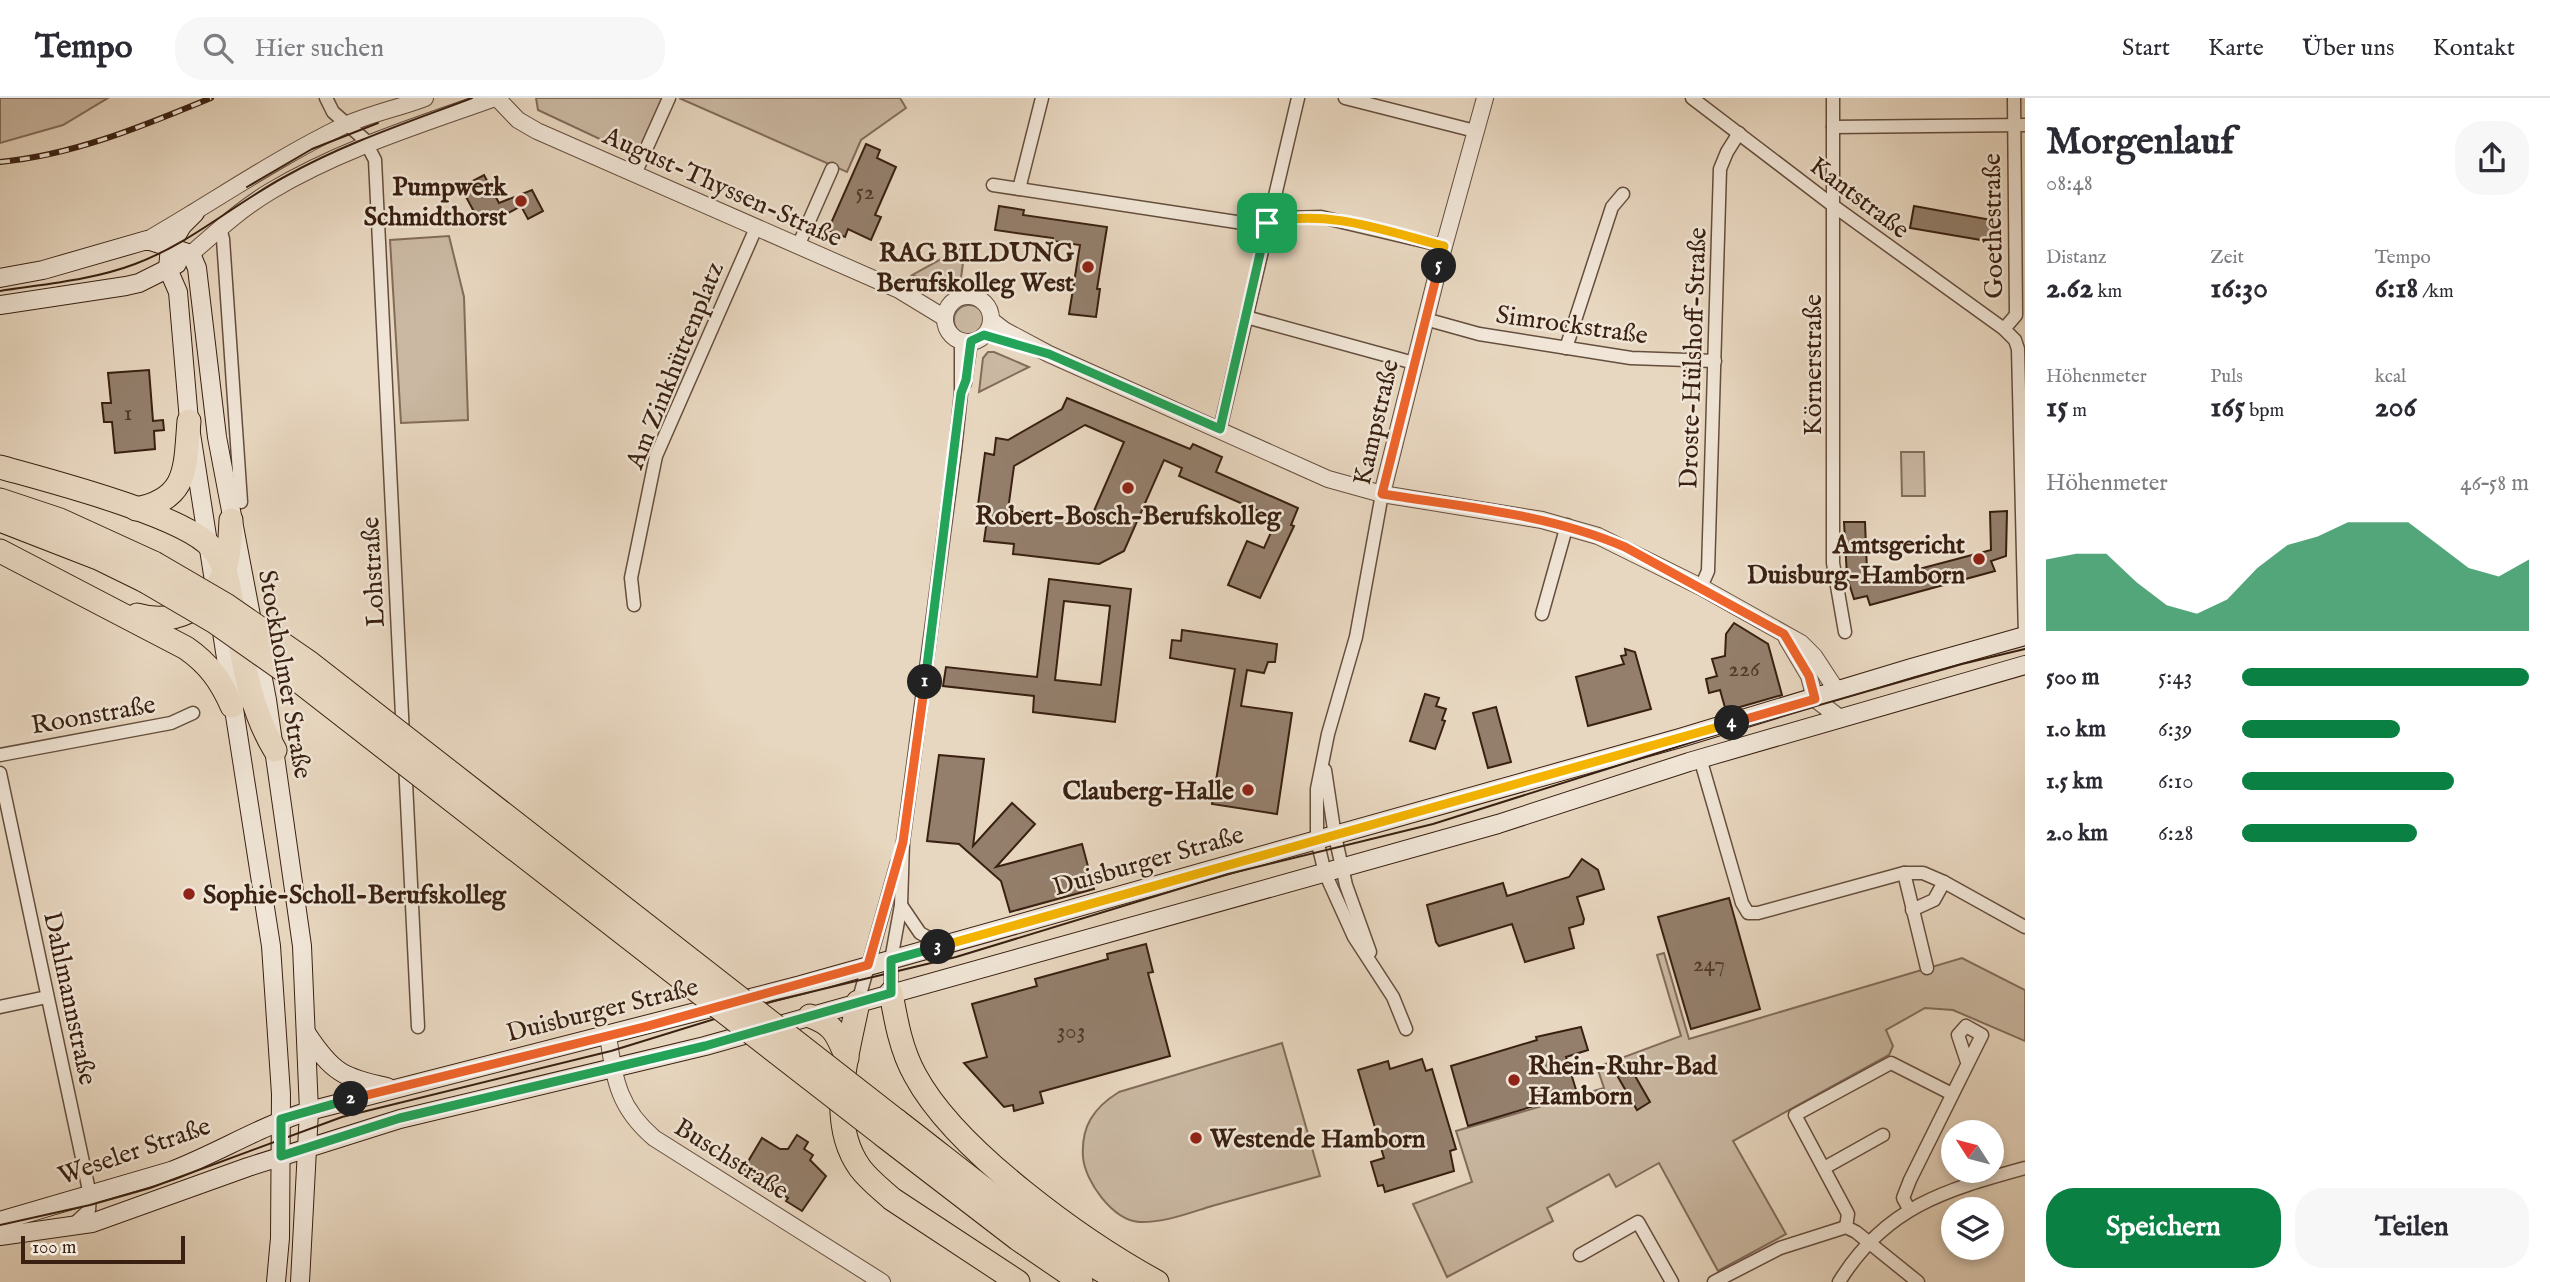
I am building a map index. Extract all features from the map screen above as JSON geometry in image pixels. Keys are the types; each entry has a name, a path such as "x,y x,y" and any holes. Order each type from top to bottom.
{"highway":[{"path":"136,509 165,501 176,491 185,463 189,421"},
{"path":"0,467 136,509 185,529 207,543 218,556 219,579 247,678 262,728 275,750"},
{"path":"0,500 60,520 150,572 296,679 890,1128 1096,1268 1122,1282"},
{"path":"113,609 148,618 167,619 183,616 197,608 219,579 236,511"},
{"path":"0,520 98,558 150,572"},
{"path":"0,551 113,609 200,658 215,674 232,706"},
{"path":"891,993 900,1036 913,1073 946,1119 992,1164 1037,1201 1083,1236 1157,1282"},
{"path":"858,1002 847,1058 841,1111 847,1140 861,1169 892,1199 1018,1282"},
{"path":"810,1016 824,1021 836,1031 847,1058"},
{"path":"890,1128 1017,1239 1082,1282"}],"main road":[{"path":"195,213 182,226 170,248 168,269 178,292 189,421 207,543"},
{"path":"0,278 43,270 147,240 191,254"},
{"path":"0,305 126,286 168,269 191,254"},
{"name":"Stockholmer Straße","path":"191,254 201,285 214,418 236,511 275,750 302,946 309,1119 300,1282"},
{"path":"219,579 232,706 253,821 271,946 279,1044 281,1156 276,1282"},
{"name":"Duisburger Straße","path":"281,1129 391,1088 608,1036 943,946 1815,699 1966,651 2025,636"},
{"path":"281,1156 400,1118 614,1069 1498,824 1700,758 2025,665"},
{"path":"307,1034 326,1061 342,1076 391,1088"},
{"name":"Weseler Straße","path":"0,1220 98,1193 281,1129"},
{"name":"Weseler Straße","path":"0,1236 102,1220 281,1156"}],"street":[{"path":"326,98 333,112 368,145"},
{"path":"147,240 195,213 256,173 347,124 425,98"},
{"path":"191,254 220,228 270,191 324,163 496,98"},
{"name":"August-Thyssen-Straße","path":"496,98 518,120 537,131 948,310"},
{"path":"635,174 669,98"},
{"path":"1019,189 1042,98"},
{"path":"1220,429 1298,98"},
{"path":"1345,98 1475,131"},
{"name":"Kampstraße","path":"1406,1029 1393,997 1375,965 1354,937 1326,838 1317,789 1356,637 1382,494 1425,319 1485,98"},
{"name":"Kantstraße","path":"1692,98 1835,207 2004,329"},
{"name":"Körnerstraße","path":"1833,98 1833,563 1844,632"},
{"name":"Goethestraße","path":"2014,98 2019,125 2021,317 2004,329 2015,340 2018,349 2025,636"},
{"path":"1833,127 2019,125"},
{"name":"Droste-Hülshoff-Straße","path":"1701,587 1708,571 1720,169 1739,133"},
{"name":"Lohstraße","path":"368,145 375,160 418,1027"},
{"path":"798,246 831,169"},
{"path":"993,186 1256,225 1286,218 1337,219 1444,246"},
{"path":"1566,348 1612,207 1623,194"},
{"name":"Stockholmer Straße","path":"220,228 223,239 236,511"},
{"name":"Am Zinkhüttenplatz","path":"635,605 631,578 656,456 756,228"},
{"path":"1049,354 972,339 948,331 948,310 962,296 974,297 987,305 991,320 1004,330 1049,354 1328,479 1382,494 1567,525 1625,547 1801,643 1814,656 1837,691"},
{"path":"1245,317 1414,363"},
{"name":"Simrockstraße","path":"1425,319 1479,334 1630,358 1715,361"},
{"path":"891,993 891,960 901,905 903,842 961,393 966,380 972,339 991,320"},
{"path":"1542,614 1567,525"},
{"path":"1784,634 1809,676 1815,699 1840,718"},
{"name":"Roonstraße","path":"0,755 172,723 193,713"},
{"path":"1700,758 1742,903 1748,913 1758,913 1904,873 1923,873 2025,927"},
{"name":"Dahlmannstraße","path":"0,773 47,997 98,1193"},
{"name":"Kampstraße","path":"1326,838 1334,870"},
{"path":"858,1002 903,842"},
{"path":"1904,873 1927,968"},
{"path":"1912,910 1934,900 1944,882"},
{"path":"901,905 920,933 943,946"},
{"path":"0,1007 47,997"},
{"name":"Buschstraße","path":"608,1036 616,1086 637,1124 654,1138 882,1282"},
{"path":"1909,1209 1903,1198 1910,1180 1967,1062"},
{"path":"1846,1227 1848,1214 1795,1115 1891,1063 1952,1094"},
{"path":"1824,1168 1883,1135"},
{"path":"1839,1282 1869,1243 1909,1209 1942,1194 2025,1168"},
{"path":"98,1193 96,1209 102,1220"},
{"path":"73,1225 89,1210 98,1193"},
{"path":"1580,1255 1638,1222 1672,1282"},
{"path":"1846,1227 1918,1282"},
{"path":"1714,1282 1780,1248 1846,1227"}],"shaded area":[{"path":"0,98 108,98 63,125 0,143"},
{"path":"536,98 663,98 638,157 538,110"},
{"path":"679,98 900,98 906,108 861,140 847,172"},
{"path":"449,236 464,297 468,420 401,423 390,240"},
{"path":"963,247 961,278 956,278 950,287 941,287 912,275"},
{"path":"969,305 980,309 984,320 980,331 969,335 958,331 954,320 958,309"},
{"path":"988,352 1029,367 979,392 983,358"},
{"path":"1901,452 1924,452 1925,496 1902,496"},
{"path":"1664,953 1689,1039 1962,958 2025,990 2025,1041 1953,1010 1925,1008 1886,1030 1893,1046 1889,1055 1733,1141 1786,1234 1718,1271 1659,1163 1616,1187 1609,1174 1547,1208 1553,1221 1447,1277 1413,1204 1472,1182 1456,1131 1604,1088 1597,1067 1681,1036 1657,955"},
{"name":"Westende Hamborn","path":"1282,1043 1320,1176 1158,1221 1129,1220 1110,1207 1089,1177 1083,1157 1087,1127 1102,1105 1119,1092"}],"building":[{"path":"866,144 880,150 877,158 896,167 875,215 881,217 871,240 848,229 845,237 828,230"},
{"name":"Pumpwerk Schmidthorst","path":"484,175 499,203 532,190 543,211 528,219 521,206 497,219 494,214 479,221 463,186"},
{"name":"RAG BILDUNG Berufskolleg West","path":"999,206 1024,210 1023,215 1107,227 1097,289 1100,289 1096,317 1069,314 1080,245 1053,241 1053,238 995,230"},
{"path":"1914,206 1997,221 1993,242 1910,228"},
{"path":"149,370 153,421 163,420 164,430 154,431 155,449 115,453 112,422 104,422 102,403 111,403 108,373"},
{"name":"Robert-Bosch-Berufskolleg","path":"1067,398 1190,449 1193,444 1222,457 1216,472 1298,508 1291,525 1294,526 1260,598 1228,585 1247,541 1264,548 1277,519 1179,476 1182,468 1164,460 1124,551 1099,564 1013,554 1014,544 984,541 989,506 978,505 985,453 994,455 996,438 1008,440 1062,409","holes":["1085,425 1124,442 1090,520 1008,510 1014,466"]},
{"name":"Amtsgericht Duisburg-Hamborn","path":"2007,511 2006,556 1991,561 1995,571 1870,605 1867,596 1854,599 1847,577 1844,522 1865,522 1870,582 1991,550 1990,512"},
{"path":"1049,579 1131,589 1115,722 1033,712 1034,696 943,686 946,667 1037,677","holes":["1064,601 1110,606 1101,685 1055,680"]},
{"path":"1734,623 1768,644 1782,695 1726,711 1720,690 1709,693 1706,679 1717,676 1712,659 1725,656 1726,634"},
{"path":"1182,630 1277,644 1275,662 1268,662 1264,673 1247,670 1241,706 1292,713 1277,814 1212,804 1235,669 1170,658 1172,640 1181,641"},
{"path":"1625,649 1635,652 1651,709 1588,726 1576,677 1624,664 1621,656 1626,655"},
{"path":"1425,694 1439,698 1436,706 1446,709 1442,720 1445,721 1435,749 1410,741"},
{"path":"1496,707 1511,762 1488,768 1473,713"},
{"path":"939,755 984,759 973,846 1012,803 1035,824 996,867 1082,844 1094,889 1010,912 1001,881 959,844 927,841"},
{"path":"1582,859 1598,870 1604,889 1577,897 1584,919 1583,924 1569,928 1574,948 1525,962 1512,924 1439,946 1436,942 1427,905 1503,883 1507,896 1569,877"},
{"path":"1729,898 1760,1009 1691,1029 1658,917"},
{"path":"1146,944 1153,972 1148,973 1170,1056 1040,1092 1043,1103 1014,1111 1013,1105 1004,1107 964,1063 987,1057 972,1004 1037,986 1035,979 1108,959 1107,954"},
{"name":"Rhein-Ruhr-Bad Hamborn","path":"1581,1027 1588,1050 1566,1057 1577,1093 1468,1126 1451,1066 1537,1040 1536,1037"},
{"path":"1422,1059 1426,1071 1432,1069 1456,1149 1450,1151 1454,1171 1385,1192 1383,1185 1378,1186 1371,1162 1384,1158 1358,1070 1388,1061 1390,1069"},
{"path":"1627,1062 1650,1102 1637,1110 1614,1070"},
{"path":"797,1135 808,1142 804,1149 813,1155 810,1160 826,1176 802,1211 786,1201 788,1198 743,1170 762,1138 780,1149 788,1149"}],"tram line":[{"path":"0,291 86,278 135,264 175,245 308,164 472,98"},
{"path":"247,187 312,149 378,123"},
{"path":"0,1225 90,1205 150,1188 342,1117 611,1051 773,1001 956,957 1228,874 1433,824 1705,738 1962,664 2025,649"}],"railway":[{"path":"0,162 81,146 134,129 211,98"}],"place":[{"name":"Pumpwerk Schmidthorst","path":"521,201"},
{"name":"RAG BILDUNG Berufskolleg West","path":"1088,267"},
{"name":"Robert-Bosch-Berufskolleg","path":"1128,488"},
{"name":"Amtsgericht Duisburg-Hamborn","path":"1979,559"},
{"name":"Clauberg-Halle","path":"1248,790"},
{"name":"Sophie-Scholl-Berufskolleg","path":"189,894"},
{"name":"Rhein-Ruhr-Bad Hamborn","path":"1514,1080"},
{"name":"Westende Hamborn","path":"1196,1138"}],"route":[{"path":"1286,218 1337,219 1444,246 1382,494 1567,525 1625,547 1784,634 1809,676 1815,699 1459,802 891,960 891,993 705,1046 400,1118 281,1156 281,1119 481,1065 648,1026 868,965 903,842 961,393 966,380 971,341 984,335 1030,351 1049,354 1220,429 1267,223 1286,218"}]}
